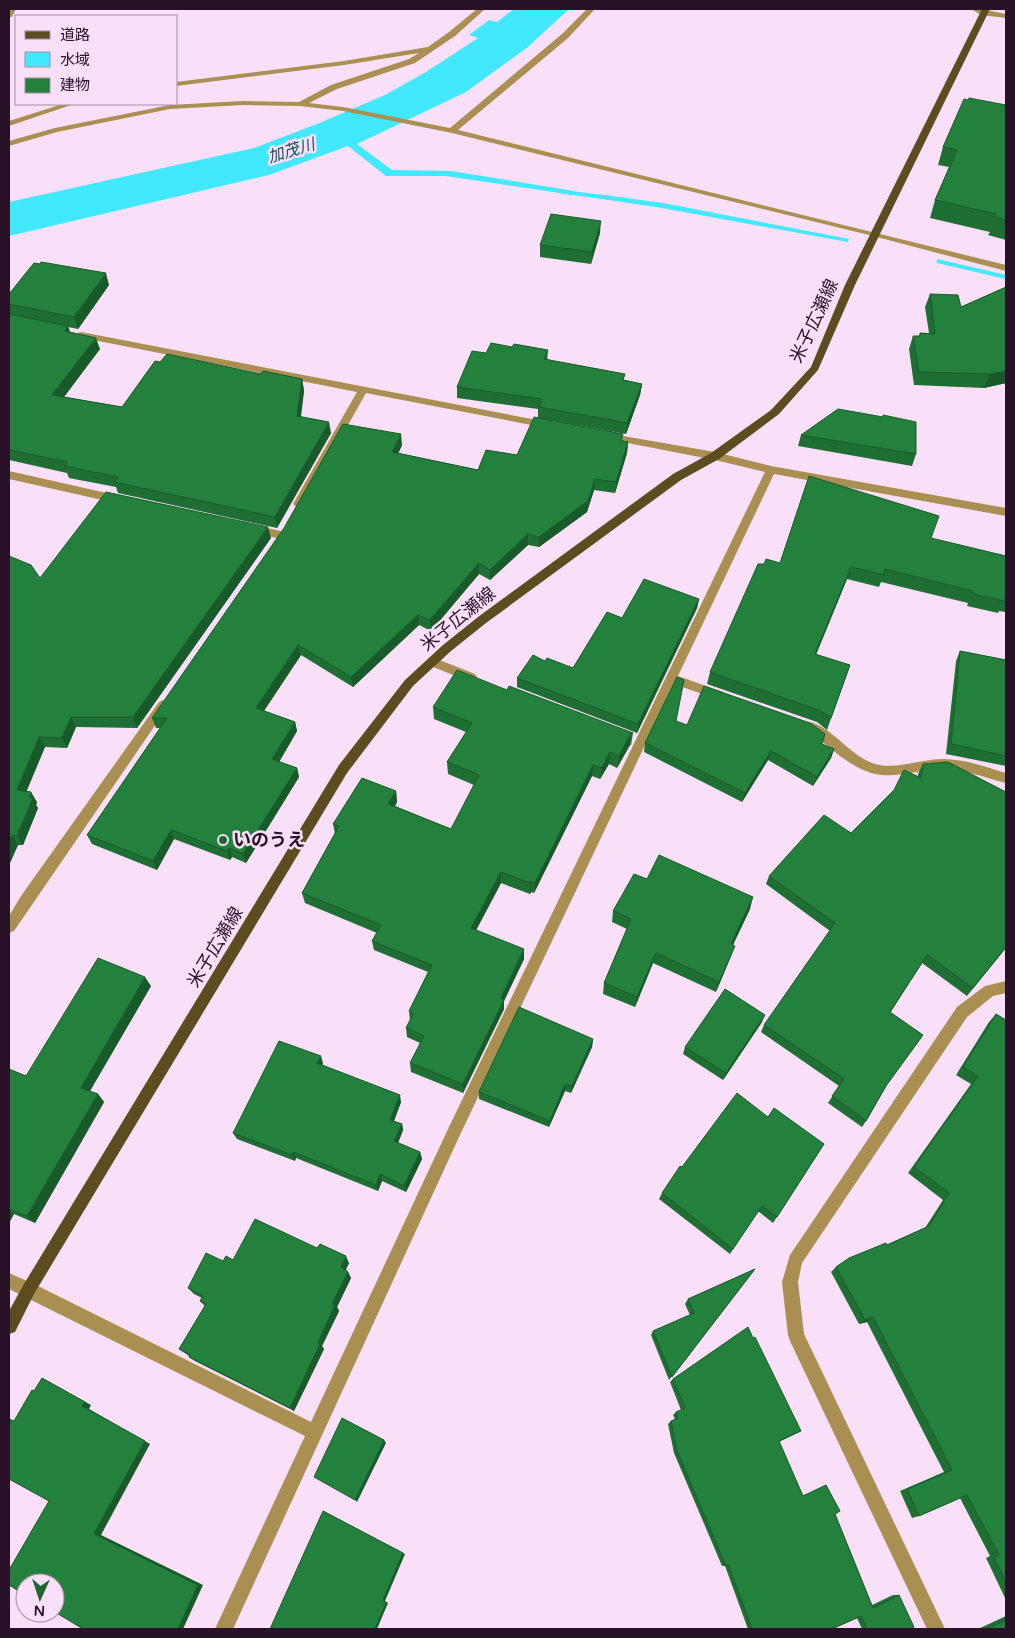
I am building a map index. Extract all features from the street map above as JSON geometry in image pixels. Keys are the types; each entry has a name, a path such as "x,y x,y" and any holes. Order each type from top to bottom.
{"main road":[{"name":"米子広瀬線","path":"9,1326 29,1289 343,769 409,684 482,620 677,477 714,456 775,412 815,368 850,285 982,10"}],"street":[{"path":"9,15 12,9"},
{"path":"300,104 334,86 412,60 452,34 481,9"},
{"path":"452,131 565,36 591,9"},
{"path":"982,10 1006,16"},
{"path":"178,84 344,64 429,49"},
{"path":"9,144 55,130 170,107 243,103 300,104 343,109 452,131 875,234 1006,268"},
{"path":"9,124 67,105"},
{"path":"68,332 362,391 553,426"},
{"path":"242,526 283,530 362,391"},
{"path":"592,433 714,456 771,470 1006,512"},
{"path":"224,1629 637,740 672,679 771,470"},
{"path":"9,475 135,503"},
{"path":"432,662 486,683"},
{"path":"672,679 728,698"},
{"path":"9,928 26,900 167,699"},
{"path":"803,724 812,727 853,758 874,768 890,770 942,764 1006,778"},
{"path":"936,1629 796,1335 790,1282 794,1260 962,1012 990,990 1006,987"},
{"path":"9,1281 29,1289 315,1433"}],"water":[{"name":"加茂川","path":"514,9 569,9 528,47 466,92 357,144 392,170 451,171 574,191 573,195 446,176 386,176 348,146 269,175 9,236 9,202 254,148 385,95 426,72 478,38 469,35 489,20 497,22"},
{"path":"597,194 663,203 849,239 848,242 662,208 596,198"}],"building":[{"path":"969,98 1006,105 1006,220 995,217 996,214 935,200 957,150 943,147 964,99 968,100"},
{"path":"551,214 601,221 592,252 540,245"},
{"path":"41,262 106,273 74,317 9,304 9,294 34,263 40,264"},
{"path":"1006,287 1006,371 990,374 919,372 913,336 920,336 920,333 935,334 930,294 958,295 961,307"},
{"path":"9,314 68,326 65,331 96,338 52,395 122,407 155,361 160,362 167,354 261,374 263,371 302,379 297,416 329,422 275,517 114,482 118,477 64,466 67,462 9,450"},
{"path":"491,343 512,347 514,344 548,350 544,359 625,374 623,380 642,384 627,423 539,407 542,399 457,387 472,351 486,353"},
{"path":"838,409 916,422 916,454 801,435"},
{"path":"534,417 623,434 621,441 628,442 616,482 595,479 588,501 539,537 528,534 490,570 479,563 430,620 418,615 351,677 298,645 256,708 295,722 272,759 297,768 243,854 229,848 227,851 171,830 153,861 87,835 167,718 152,718 284,528 343,424 401,434 392,452 478,470 486,450 517,455"},
{"path":"809,476 939,516 931,538 1006,556 1006,599 1004,601 973,594 973,591 885,569 884,575 851,567 815,654 850,665 831,718 821,711 710,672 758,564 764,564 766,559 780,563"},
{"path":"106,492 268,527 133,717 71,717 62,738 39,737 17,790 31,792 30,798 33,798 17,836 12,835 9,842 9,556 31,565 40,578"},
{"path":"644,579 699,599 638,724 517,678 533,655 545,661 547,658 573,668 607,612 622,618"},
{"path":"960,651 1006,660 1006,756 951,744"},
{"path":"457,670 507,690 509,686 633,733 631,733 619,756 610,752 602,768 593,765 535,883 531,881 530,883 501,872 471,928 524,949 501,998 504,1000 463,1084 410,1063 424,1036 406,1028 413,1014 409,1011 432,965 372,941 381,925 302,893 339,826 333,824 362,778 396,791 388,804 451,829 479,775 447,762 472,723 433,707"},
{"path":"677,677 684,680 676,721 687,725 704,686 810,723 825,734 822,744 834,749 817,777 771,751 745,793 645,743"},
{"path":"948,762 1006,792 1006,947 973,988 927,955 890,1012 923,1035 886,1086 866,1121 832,1096 844,1079 764,1025 835,923 769,876 824,815 851,833 894,790 904,770 921,778 923,764"},
{"path":"659,855 753,897 731,944 735,946 719,982 656,953 637,997 604,983 631,919 613,911 634,874 647,879"},
{"path":"98,958 145,977 81,1088 98,1094 27,1216 9,1209 9,1069 26,1076"},
{"path":"725,989 765,1015 726,1073 685,1047"},
{"path":"519,1007 593,1039 572,1086 565,1084 550,1121 479,1092"},
{"path":"996,1014 1006,1020 1006,1582 994,1558 999,1555 967,1495 919,1516 907,1489 952,1470 873,1317 865,1320 836,1267 849,1258 886,1243 887,1245 929,1226 949,1193 914,1167 978,1076 963,1067"},
{"path":"279,1041 321,1056 317,1063 400,1095 390,1120 402,1124 394,1141 420,1152 404,1186 380,1174 376,1185 293,1152 292,1155 233,1133"},
{"path":"737,1093 768,1117 774,1108 824,1144 777,1217 762,1206 733,1249 662,1193 680,1166 682,1167"},
{"path":"255,1219 317,1248 320,1244 346,1256 341,1267 348,1272 332,1304 335,1305 318,1343 320,1344 290,1408 189,1357 190,1355 179,1349 206,1304 200,1301 203,1296 188,1288 206,1253 223,1261 226,1256 233,1260"},
{"path":"755,1269 672,1377 653,1331 694,1313 688,1299"},
{"path":"748,1327 753,1338 755,1337 801,1431 779,1441 803,1496 826,1485 840,1511 835,1514 873,1608 899,1595 914,1627 910,1629 867,1629 861,1616 832,1629 752,1629 728,1564 726,1566 677,1451 671,1421 678,1418 676,1412 685,1408 673,1379"},
{"path":"42,1378 85,1402 82,1406 145,1441 94,1534 198,1585 178,1629 83,1629 65,1618 65,1573 15,1573 15,1589 9,1585 9,1570 49,1501 9,1479 9,1419 14,1421 32,1390 34,1391"},
{"path":"342,1418 384,1440 355,1500 314,1477"},
{"path":"323,1511 403,1553 383,1600 386,1603 375,1629 270,1629"},
{"path":"1006,1620 1006,1629 987,1629"}],"waterway":[{"path":"559,191 610,198"},
{"path":"940,261 1006,277"}],"place":[{"name":"いのうえ","path":"223,840"}]}
